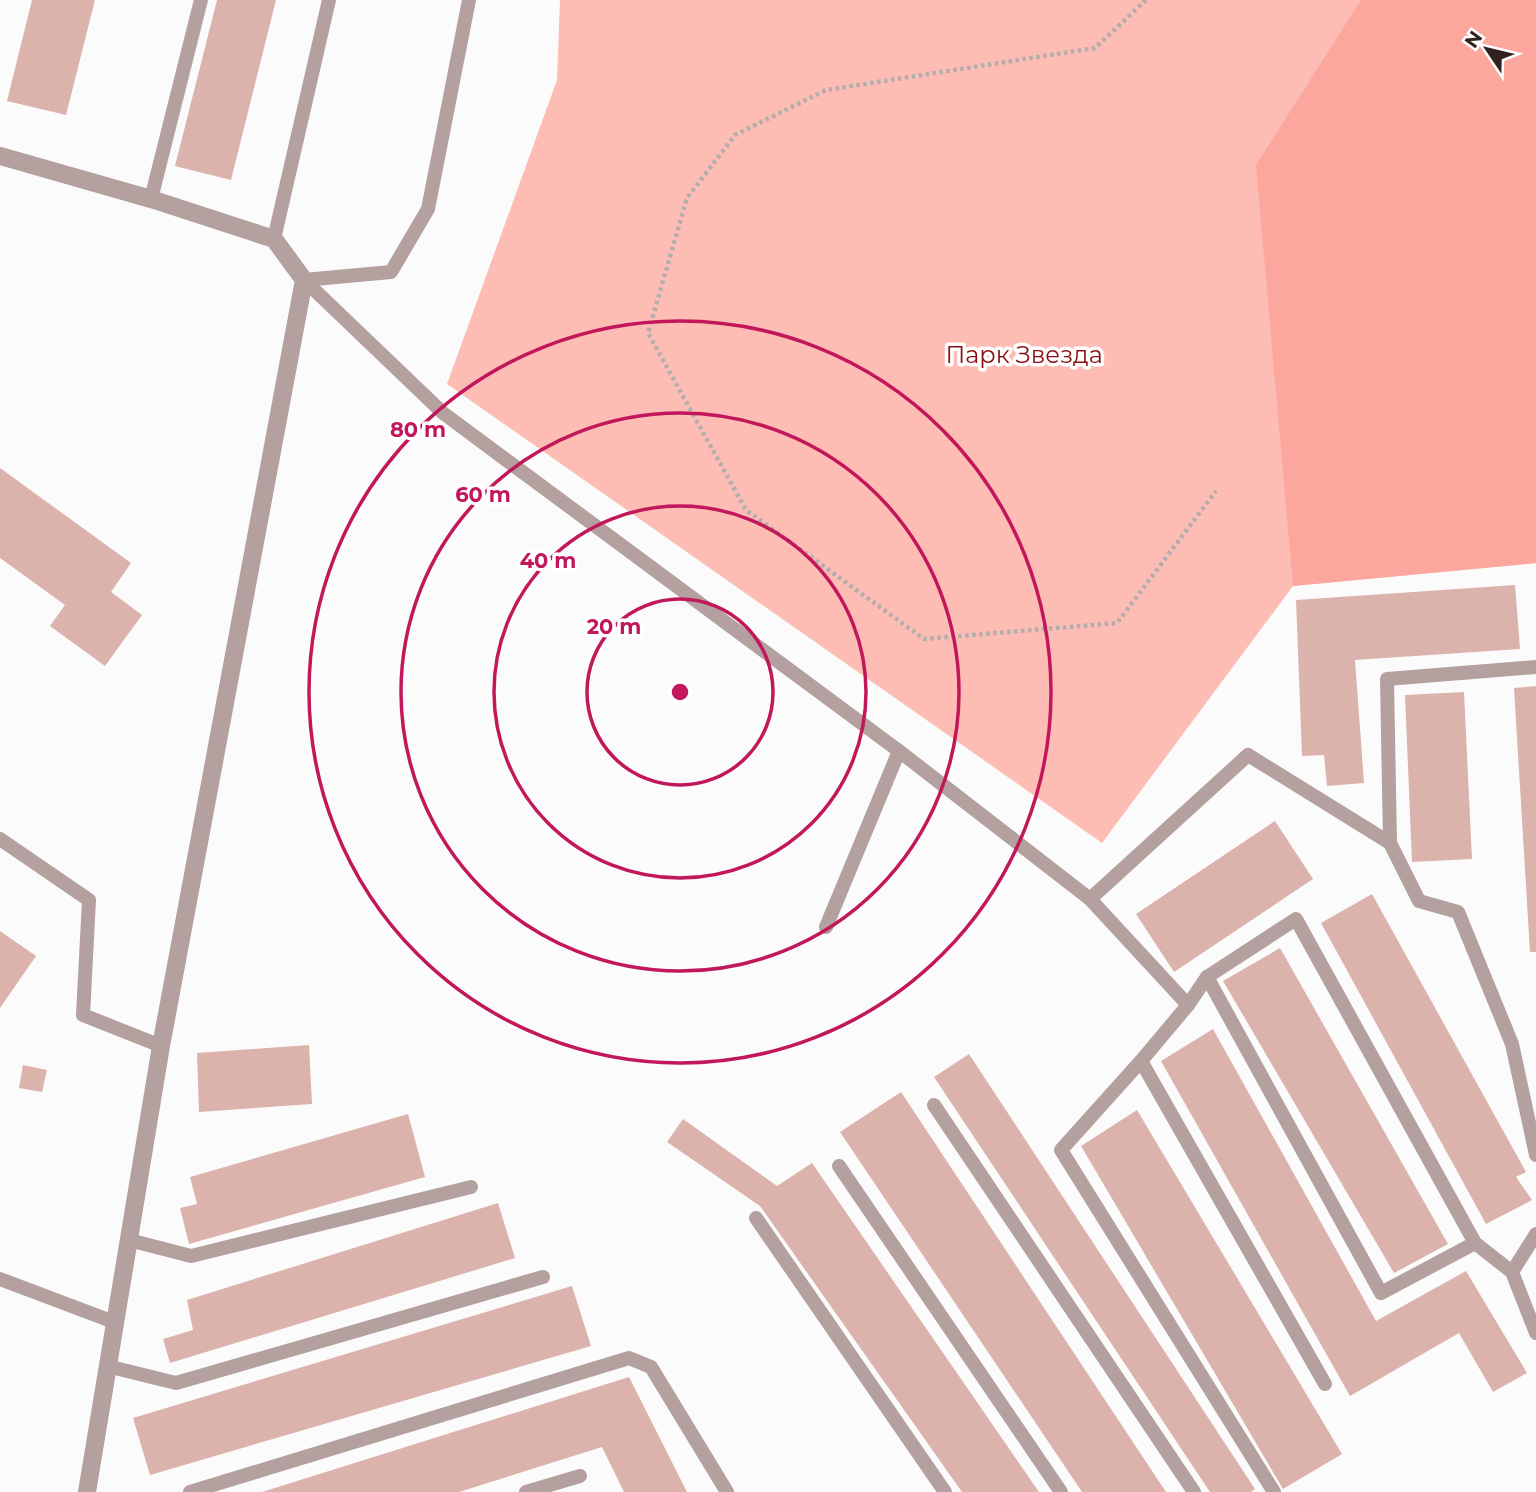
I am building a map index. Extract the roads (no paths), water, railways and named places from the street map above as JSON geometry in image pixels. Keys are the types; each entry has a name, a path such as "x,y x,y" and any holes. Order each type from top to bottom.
{"street":[{"path":"0,156 150,199 274,239 304,280 161,1046 87,1492"}],"lane":[{"path":"150,199 201,0"},
{"path":"274,239 329,0"},
{"path":"304,280 391,272 422,220 428,209 469,0"},
{"path":"304,280 443,413 899,751 1090,899 1188,1005"},
{"path":"1536,667 1387,679 1390,843 1419,901 1458,912 1512,1044 1536,1155"},
{"path":"827,927 899,751"},
{"path":"1090,899 1248,755 1390,843"},
{"path":"0,839 89,900 83,1015 161,1046"},
{"path":"1274,1492 1061,1150 1142,1061 1208,977 1296,919 1475,1243 1512,1272 1536,1333"},
{"path":"1208,977 1381,1293 1475,1243"},
{"path":"1142,1061 1325,1384"},
{"path":"934,1105 1194,1492"},
{"path":"839,1166 1061,1492"},
{"path":"128,1240 191,1256 471,1187"},
{"path":"756,1218 945,1492"},
{"path":"1512,1272 1536,1234"},
{"path":"107,1366 176,1383 543,1277"},
{"path":"0,1279 114,1322"},
{"path":"190,1492 629,1358 651,1367 727,1492"},
{"path":"526,1492 580,1476"}],"park label":[{"name":"Парк Звезда","path":"1024,355"}]}
